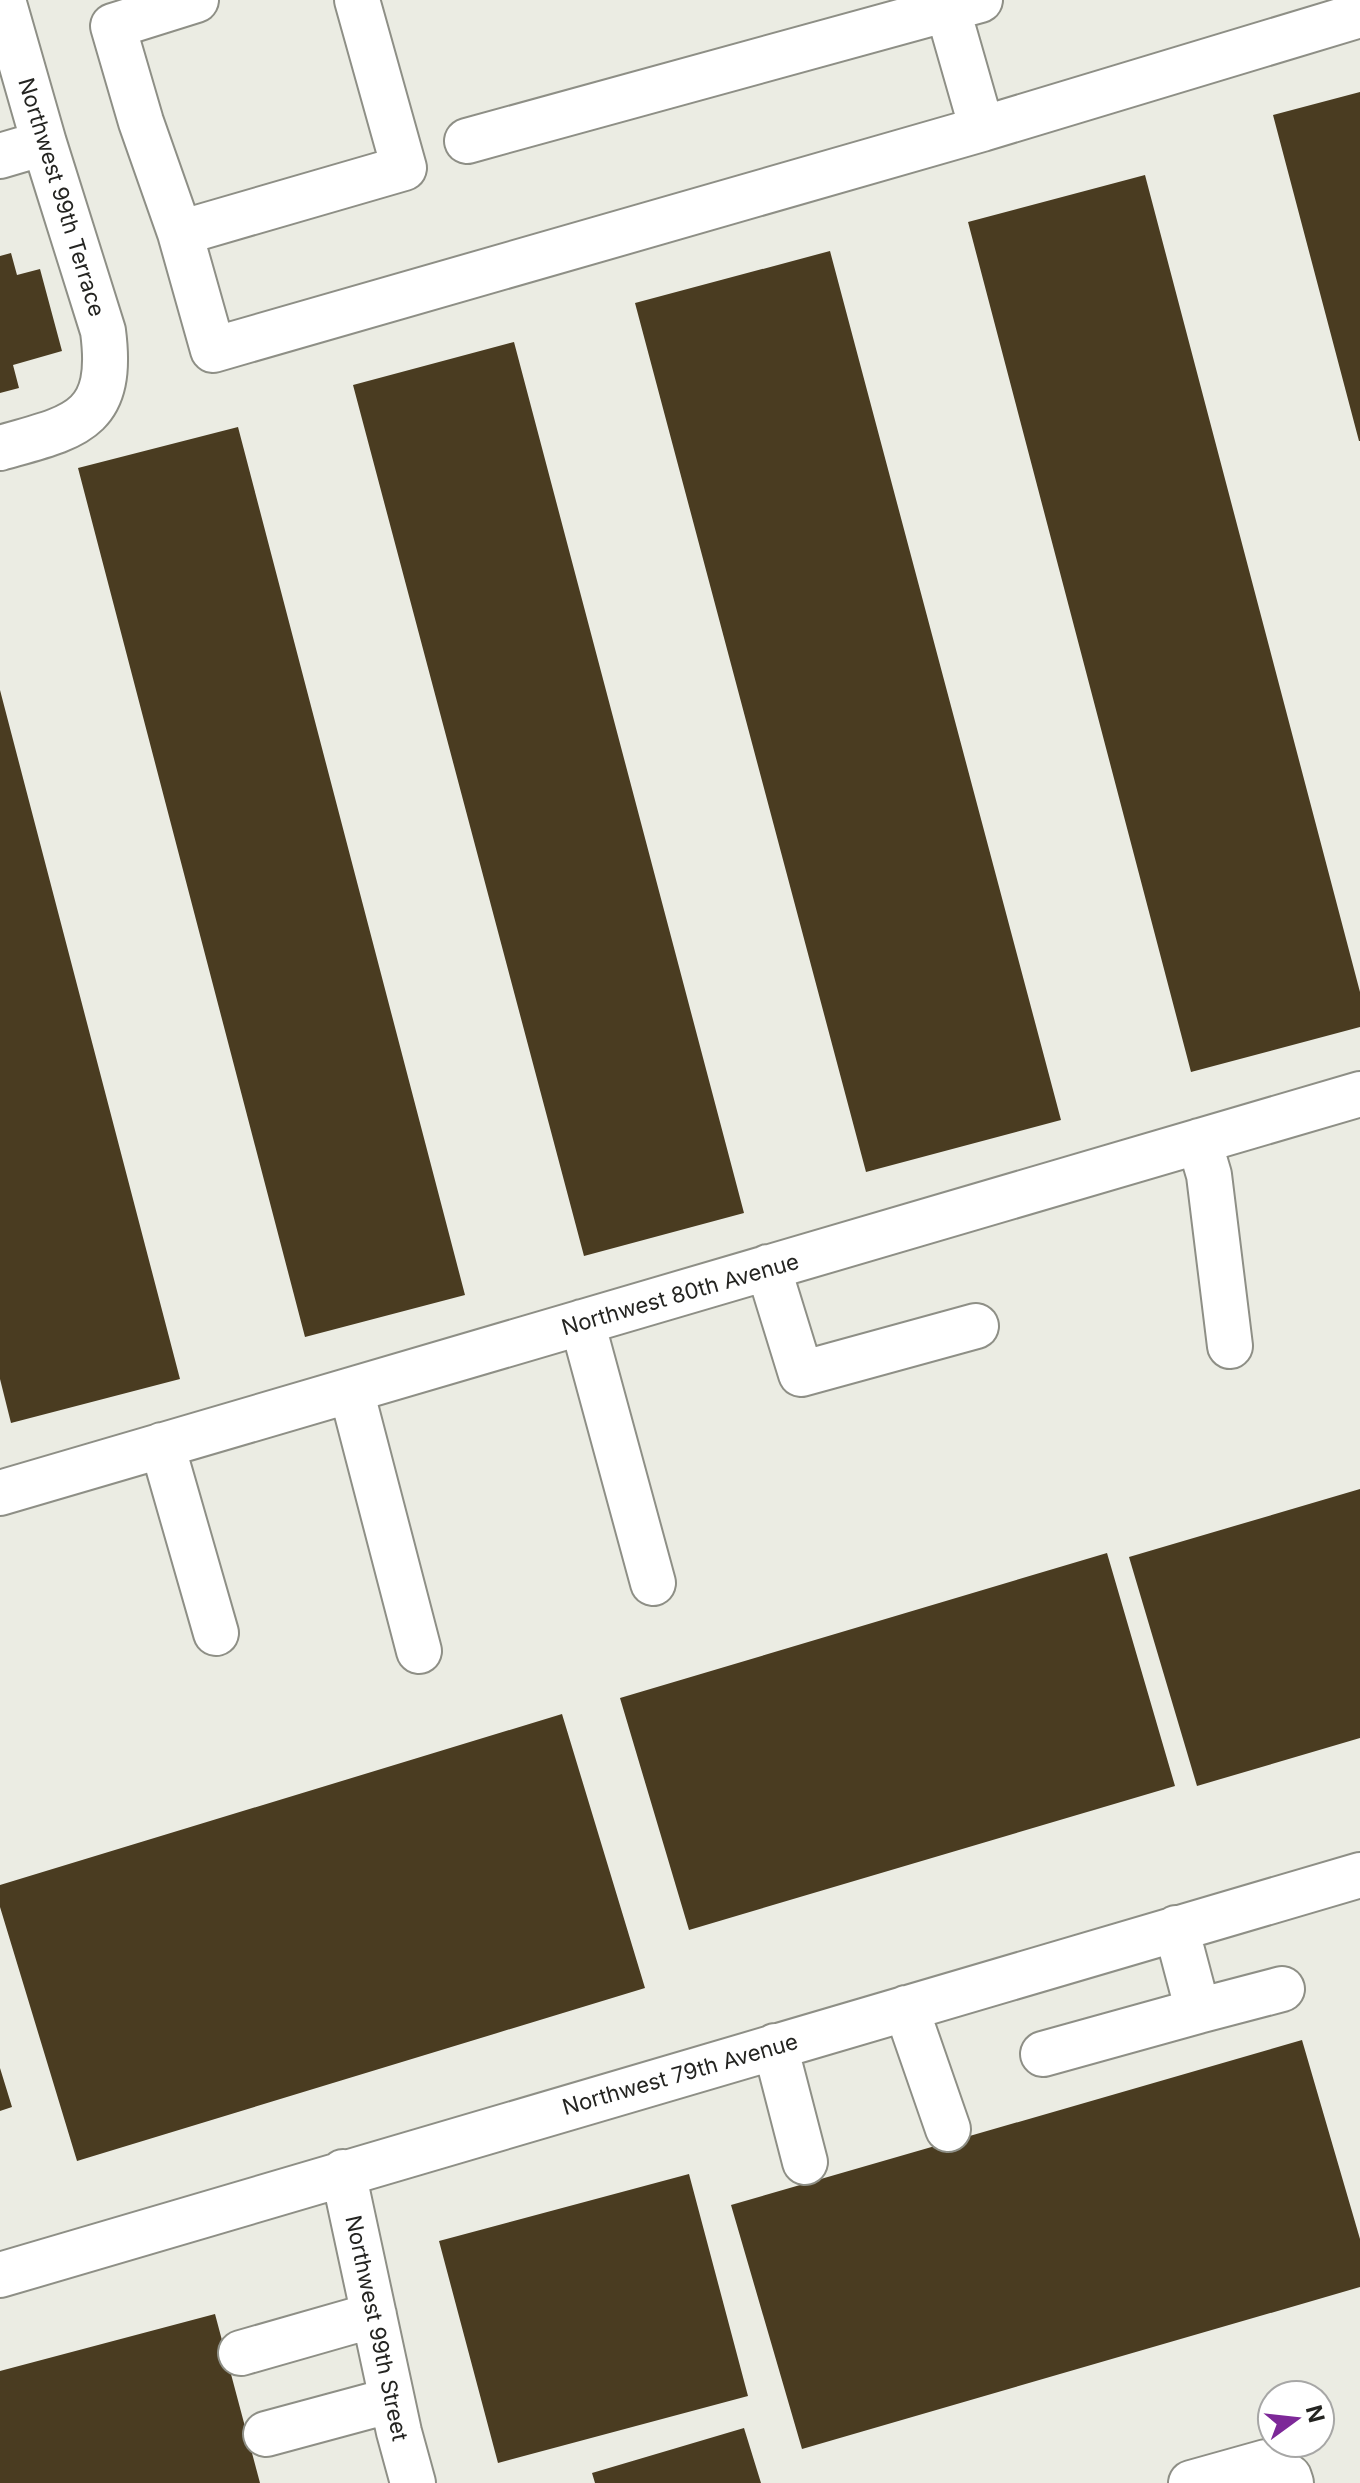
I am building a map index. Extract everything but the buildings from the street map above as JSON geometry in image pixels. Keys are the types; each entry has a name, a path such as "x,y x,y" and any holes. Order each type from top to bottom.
{"street":[{"name":"Northwest 99th Terrace","path":"0,448 70,426 82,419 99,396 105,367 103,331 3,0"},
{"path":"196,0 113,26 141,122 180,233 213,350 982,129 1360,15"},
{"path":"180,233 404,168 357,0"},
{"path":"467,141 957,3 982,129"},
{"path":"0,156 44,143"},
{"name":"Northwest 80th Avenue","path":"0,1493 1199,1141 1358,1102"},
{"path":"1199,1141 1209,1175 1230,1346"},
{"path":"768,1267 801,1374 976,1326"},
{"path":"582,1322 653,1583"},
{"path":"351,1390 419,1651"},
{"path":"162,1445 216,1633"},
{"name":"Northwest 79th Avenue","path":"0,2275 1360,1875"},
{"path":"1176,1928 1198,2011"},
{"path":"1043,2054 1282,1989"},
{"path":"906,2008 948,2129"},
{"path":"775,2046 805,2162"},
{"name":"Northwest 99th Street","path":"343,2172 413,2483"},
{"path":"241,2353 374,2315"},
{"path":"266,2434 392,2400"},
{"path":"1191,2483 1266,2462 1289,2477 1291,2483"}]}
